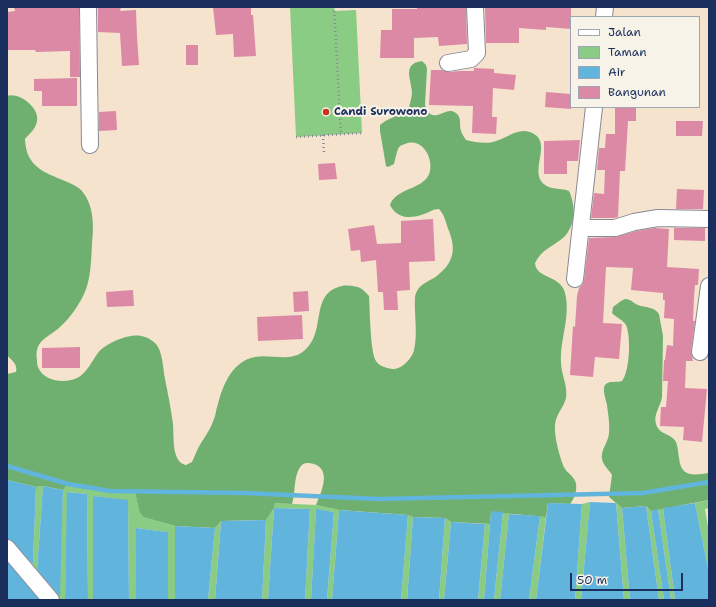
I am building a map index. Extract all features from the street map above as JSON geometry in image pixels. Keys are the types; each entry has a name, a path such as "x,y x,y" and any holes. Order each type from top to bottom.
{"street":[{"path":"88,7 90,145"},
{"path":"448,63 471,59 477,53 475,7"},
{"path":"576,279 594,108"},
{"path":"581,228 615,228 634,222 658,218 709,219"},
{"path":"700,352 709,286"},
{"path":"7,548 52,600"}],"path":[{"path":"334,7 341,134"},
{"path":"296,137 362,133"},
{"path":"323,135 324,153"}],"green space":[{"path":"290,7 334,7 335,11 356,10 362,133 296,137"},
{"path":"422,61 426,65 427,69 425,105 428,112 432,115 448,111 456,113 459,117 461,132 466,140 490,143 518,132 523,131 534,134 539,139 541,144 539,166 540,180 548,187 569,191 574,209 574,216 570,228 563,238 541,254 535,263 536,268 540,272 563,287 567,302 561,353 566,398 556,418 555,435 562,463 574,479 576,485 575,495 570,504 548,503 546,517 491,512 490,524 451,522 445,518 413,517 408,515 339,510 316,505 324,482 323,471 314,464 306,463 302,465 297,473 292,504 275,503 274,508 266,520 221,521 215,528 175,526 143,517 139,511 135,492 110,491 68,484 63,490 43,486 36,487 7,480 7,374 16,372 16,367 7,355 7,96 17,96 28,102 32,106 37,116 34,129 25,139 26,148 32,162 43,171 78,187 85,196 91,208 92,216 93,230 91,263 84,294 80,303 68,319 40,343 37,353 38,368 46,377 69,381 82,375 101,350 117,340 130,336 136,336 151,340 158,347 162,358 177,458 180,462 186,465 192,462 198,448 210,428 226,381 235,368 247,359 261,356 294,356 305,350 312,342 325,296 332,290 342,286 354,286 364,290 369,296 374,356 379,364 387,368 395,369 406,363 411,357 414,350 416,337 416,292 421,286 443,270 450,260 453,249 444,217 439,209 419,216 405,217 396,213 390,205 393,199 398,195 423,182 430,171 430,159 425,149 416,143 404,144 398,148 394,164 388,167 386,166 380,125 409,108 412,92 409,77 410,68 412,65"},
{"path":"625,299 638,305 652,308 659,314 663,336 662,397 656,413 656,424 662,432 674,439 676,442 680,464 685,472 689,474 709,473 709,500 651,511 646,506 622,508 609,497 612,475 602,459 603,449 609,436 609,419 604,395 604,387 607,383 622,381 627,370 629,353 628,330 625,323 612,313 613,307"},
{"path":"68,484 110,491 135,492 139,511 143,517 175,526 175,600 168,600 167,532 136,528 136,600 129,600 128,501 94,496 93,600 88,600 87,494 68,492 65,600 45,600 7,540 33,564 36,487 43,486 37,570 59,596 63,490"},
{"path":"709,500 709,508 705,509 709,533 709,573 695,503"},
{"path":"590,502 581,600 575,600 582,504"},
{"path":"275,503 316,505 339,510 332,600 327,600 334,512 316,510 311,600 305,600 310,509 274,508"},
{"path":"616,503 622,508 630,600 624,600"},
{"path":"646,506 651,511 664,600 659,600"},
{"path":"274,508 268,600 262,600 266,520"},
{"path":"663,508 675,600 671,600 658,509"},
{"path":"503,512 509,514 500,600 494,600"},
{"path":"408,515 413,517 407,600 401,600"},
{"path":"540,516 546,517 536,600 529,600"},
{"path":"445,518 451,522 444,600 439,600"},
{"path":"221,521 215,600 208,600 215,528"},
{"path":"485,524 490,524 484,600 478,600"}],"water":[{"path":"7,480 36,487 33,564 7,540"},
{"path":"43,486 63,490 60,597 37,570"},
{"path":"67,492 87,494 88,600 65,600"},
{"path":"93,496 128,500 129,600 93,600"},
{"path":"590,502 616,503 624,600 581,600"},
{"path":"548,503 582,504 575,600 536,600"},
{"path":"695,503 709,573 709,600 675,600 663,508"},
{"path":"646,506 659,600 630,600 622,508"},
{"path":"274,508 310,509 305,600 268,600"},
{"path":"316,509 334,512 327,600 311,600"},
{"path":"658,509 671,600 664,600 651,511"},
{"path":"339,510 408,515 401,600 332,600"},
{"path":"491,511 503,512 494,600 484,600"},
{"path":"509,514 540,516 529,600 500,600"},
{"path":"413,517 445,518 439,600 407,600"},
{"path":"266,520 262,600 215,600 221,521"},
{"path":"451,522 485,524 478,600 444,600"},
{"path":"175,526 215,528 208,600 175,600"},
{"path":"136,528 168,532 168,600 136,600"},
{"path":"7,558 45,600 7,600"}],"building":[{"path":"14,7 79,7 80,77 70,77 70,51 36,52 35,50 7,50 7,12 15,11"},
{"path":"98,7 121,7 120,11 136,10 139,65 122,66 120,33 98,32"},
{"path":"213,7 251,7 256,56 234,57 233,34 216,35"},
{"path":"417,7 466,7 467,44 439,46 438,37 414,38 414,58 380,58 381,30 392,30 392,9 417,9"},
{"path":"485,7 571,7 570,29 546,27 546,30 519,28 519,43 486,43"},
{"path":"186,45 198,45 198,65 186,65"},
{"path":"474,68 494,69 494,73 516,75 514,90 493,88 492,117 497,117 496,134 472,133 473,106 429,105 431,70 442,70 449,72 474,71"},
{"path":"77,78 77,106 42,106 42,91 34,91 34,79"},
{"path":"546,92 570,94 571,109 545,107"},
{"path":"615,108 636,108 636,121 628,121 625,171 620,171 618,217 591,218 594,193 604,194 605,170 597,170 599,148 605,148 606,134 615,134"},
{"path":"116,111 117,130 99,131 99,112"},
{"path":"676,121 703,121 702,136 676,136"},
{"path":"580,140 578,161 567,161 567,174 544,174 544,141"},
{"path":"335,163 337,179 319,180 318,164"},
{"path":"677,189 704,190 703,209 676,209"},
{"path":"433,219 435,261 409,262 410,290 397,291 398,310 384,310 383,292 378,292 376,260 361,262 360,250 351,251 348,229 374,225 377,244 401,243 401,221"},
{"path":"655,228 669,229 667,267 699,269 698,285 695,285 694,297 693,321 695,321 691,351 693,361 686,361 685,388 707,389 702,442 683,440 684,427 660,426 661,407 666,407 668,381 663,381 664,360 667,345 673,346 674,319 664,318 665,300 663,300 663,293 631,290 633,268 606,267 603,323 622,324 619,359 595,357 593,377 570,375 573,326 575,327 577,296 579,288 584,280 589,238 615,237 636,231"},
{"path":"674,228 705,228 705,241 674,240"},
{"path":"133,290 134,306 107,307 106,292"},
{"path":"308,291 309,311 294,312 293,292"},
{"path":"302,315 303,339 258,341 257,317"},
{"path":"80,347 80,368 42,368 42,348"}],"waterway":[{"path":"7,466 68,484 110,491 244,493 379,499 643,493 709,482"}],"place":[{"name":"Candi Surowono","path":"326,112"}]}
